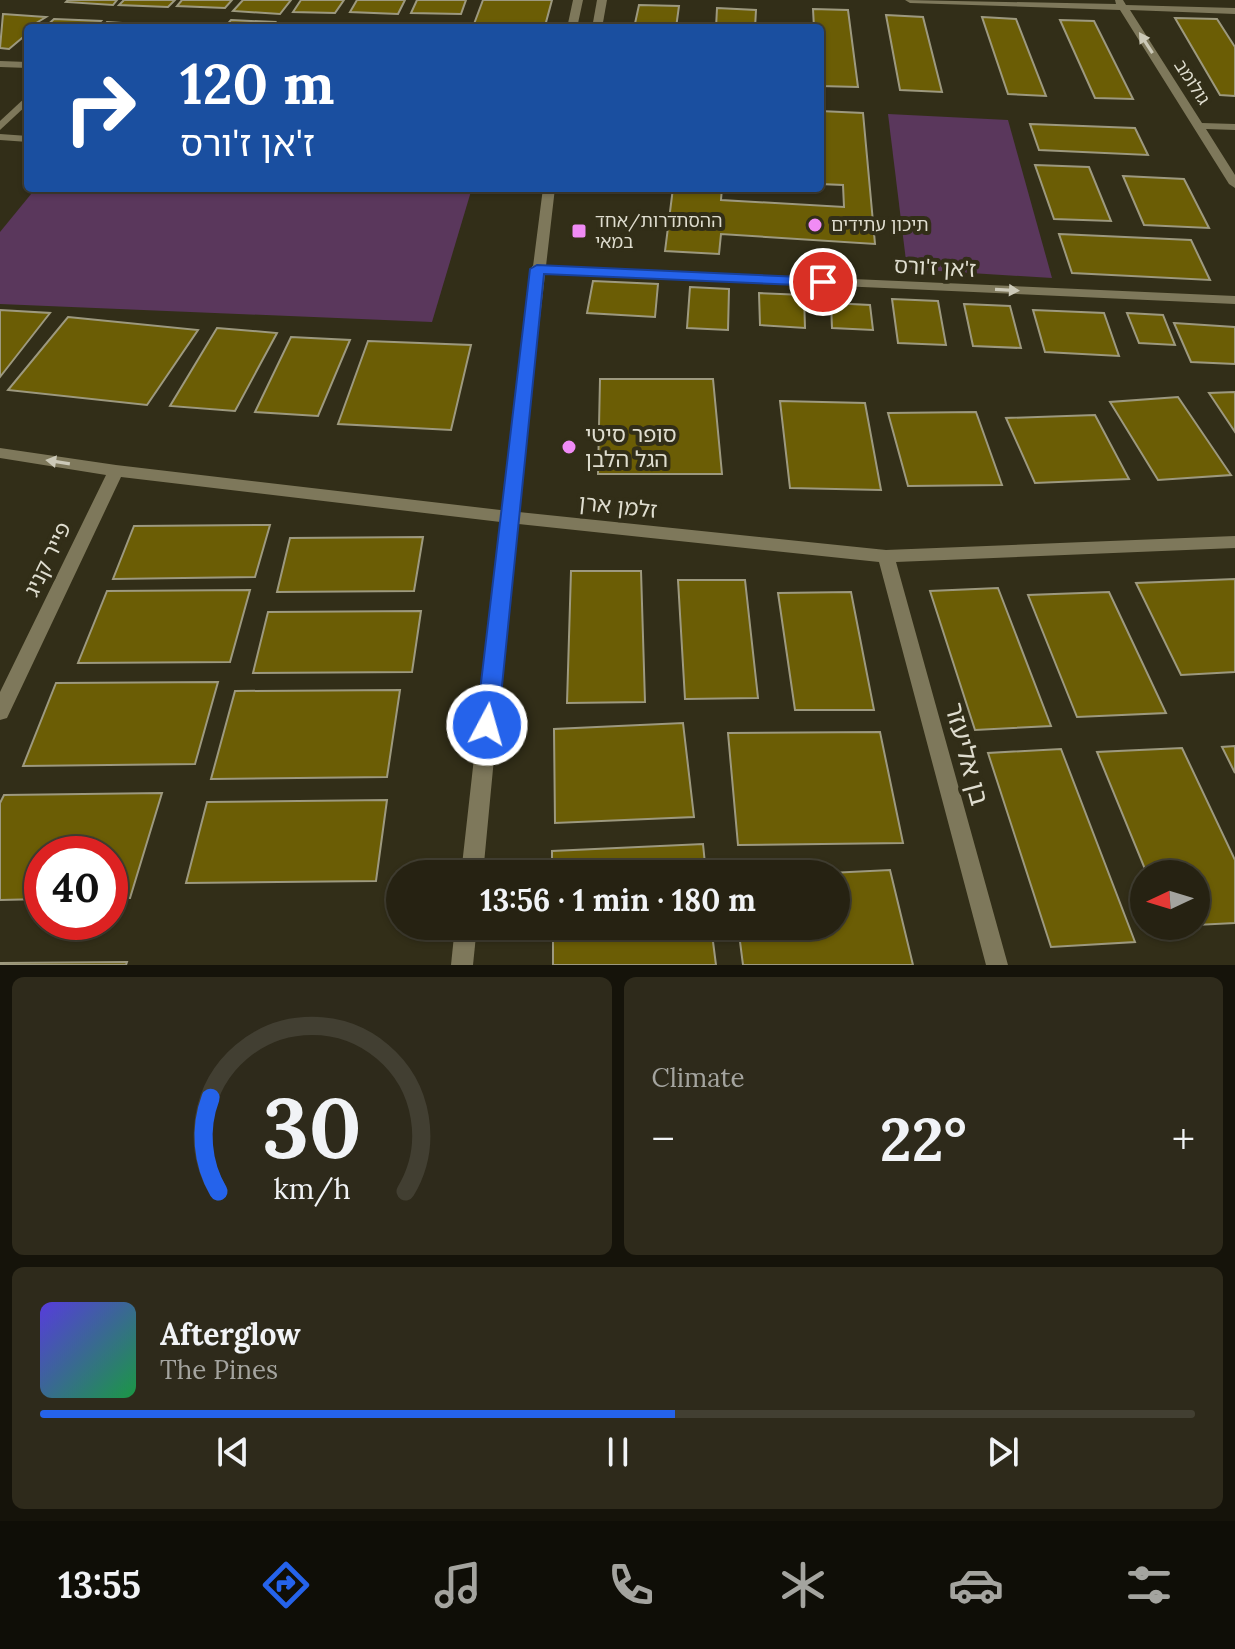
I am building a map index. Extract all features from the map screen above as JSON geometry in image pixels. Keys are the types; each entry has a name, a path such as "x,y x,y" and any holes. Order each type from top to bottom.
{"street":[{"path":"573,24 578,0"},
{"path":"598,24 602,0"},
{"path":"910,0 1120,4 1235,11"},
{"name":"גולומב","path":"1120,4 1235,184"},
{"path":"0,64 24,65"},
{"path":"0,127 24,102"},
{"path":"1199,126 1235,127"},
{"path":"0,137 24,139"},
{"path":"473,860 509,517 548,192"},
{"name":"ז'אן ז'ורס","path":"537,269 1235,300"},
{"name":"זלמן ארן","path":"0,453 116,471 509,517 886,556 1235,542"},
{"name":"פייר קניג","path":"0,712 116,471"},
{"name":"בן אליעזר","path":"886,556 997,965"},
{"path":"462,965 465,940"}],"shaded area":[{"path":"888,114 1008,120 1052,278 907,269"},
{"path":"33,192 471,192 432,322 0,304 0,232"}],"building":[{"path":"117,0 113,5 66,2"},
{"path":"124,0 175,0 168,7 119,5"},
{"path":"182,0 232,0 225,8 177,6"},
{"path":"243,0 291,0 280,14 233,11"},
{"path":"301,0 344,0 335,13 293,12"},
{"path":"357,0 405,0 398,14 350,12"},
{"path":"417,0 466,0 461,14 411,13"},
{"path":"483,0 552,0 546,24 474,24"},
{"path":"639,5 679,6 677,24 635,24"},
{"path":"717,8 756,10 755,24 716,24"},
{"path":"813,9 848,10 858,87 824,86 824,24 814,24"},
{"path":"3,14 46,17 35,24 24,24 24,36 9,49 0,48"},
{"path":"886,15 923,17 942,92 900,90"},
{"path":"982,17 1016,19 1046,96 1008,94"},
{"path":"1175,18 1217,19 1235,47 1235,96 1220,95"},
{"path":"54,19 101,21 98,24 48,24"},
{"path":"231,20 275,22 273,24 228,24"},
{"path":"1060,20 1094,21 1133,99 1095,98"},
{"path":"824,111 863,113 875,244 721,234 719,254 665,251 672,192 722,192 721,200 844,207 843,185 824,184"},
{"path":"1030,124 1135,128 1148,155 1039,150"},
{"path":"1035,165 1089,167 1111,221 1054,219"},
{"path":"1123,176 1184,179 1209,228 1144,225"},
{"path":"1059,234 1191,240 1210,280 1072,273"},
{"path":"593,281 658,284 655,317 587,313"},
{"path":"690,287 729,289 728,330 687,328"},
{"path":"759,293 804,295 805,328 760,325"},
{"path":"892,299 938,301 946,345 898,343"},
{"path":"831,303 870,305 873,330 832,328"},
{"path":"964,304 1010,306 1021,348 973,346"},
{"path":"0,310 50,313 0,377"},
{"path":"1033,310 1104,313 1119,356 1045,352"},
{"path":"1127,313 1163,315 1175,345 1139,343"},
{"path":"68,317 198,330 147,405 8,390"},
{"path":"1174,323 1235,327 1235,364 1191,362"},
{"path":"217,328 277,333 235,411 170,406"},
{"path":"291,337 350,340 318,416 255,412"},
{"path":"368,341 471,345 451,430 338,424"},
{"path":"600,379 713,379 722,474 598,474"},
{"path":"1235,392 1235,432 1209,393"},
{"path":"1178,397 1231,475 1158,480 1110,402"},
{"path":"780,401 865,403 881,490 790,488"},
{"path":"976,412 1002,485 908,486 888,413"},
{"path":"1095,415 1129,479 1035,483 1006,418"},
{"path":"270,525 255,577 113,579 134,526"},
{"path":"423,537 414,591 277,592 290,538"},
{"path":"571,571 641,571 645,702 567,703"},
{"path":"1235,579 1235,672 1181,675 1136,583"},
{"path":"678,580 745,580 758,698 685,699"},
{"path":"998,588 1051,726 975,730 930,591"},
{"path":"250,590 230,662 78,663 107,591"},
{"path":"851,592 874,710 795,710 778,593"},
{"path":"1109,592 1166,713 1077,717 1028,595"},
{"path":"421,611 412,672 253,673 268,612"},
{"path":"218,682 195,764 23,766 56,683"},
{"path":"400,690 387,777 211,779 235,691"},
{"path":"683,723 694,817 555,823 554,729"},
{"path":"880,732 903,843 738,845 728,733"},
{"path":"1235,746 1235,773 1222,747"},
{"path":"1182,748 1235,860 1235,923 1210,924 1210,860 1141,860 1097,752"},
{"path":"1061,749 1130,929 1130,940 1135,942 1051,947 988,753"},
{"path":"162,793 130,898 128,836 24,836 24,899 0,900 0,803 4,795"},
{"path":"387,800 376,881 186,883 207,802"},
{"path":"703,844 705,860 552,860 552,851"},
{"path":"890,870 913,965 743,965 740,940 850,940 850,872"},
{"path":"553,940 713,940 716,965 553,965"},
{"path":"127,962 126,965 0,965 0,963"}],"place":[{"name":"תיכון עתידים","path":"815,225"},
{"name":"ההסתדרות/אחד במאי","path":"579,231"},
{"name":"סופר סיטי הגל הלבן","path":"569,447"}],"route":[{"path":"487,725 537,269 823,282"}]}
